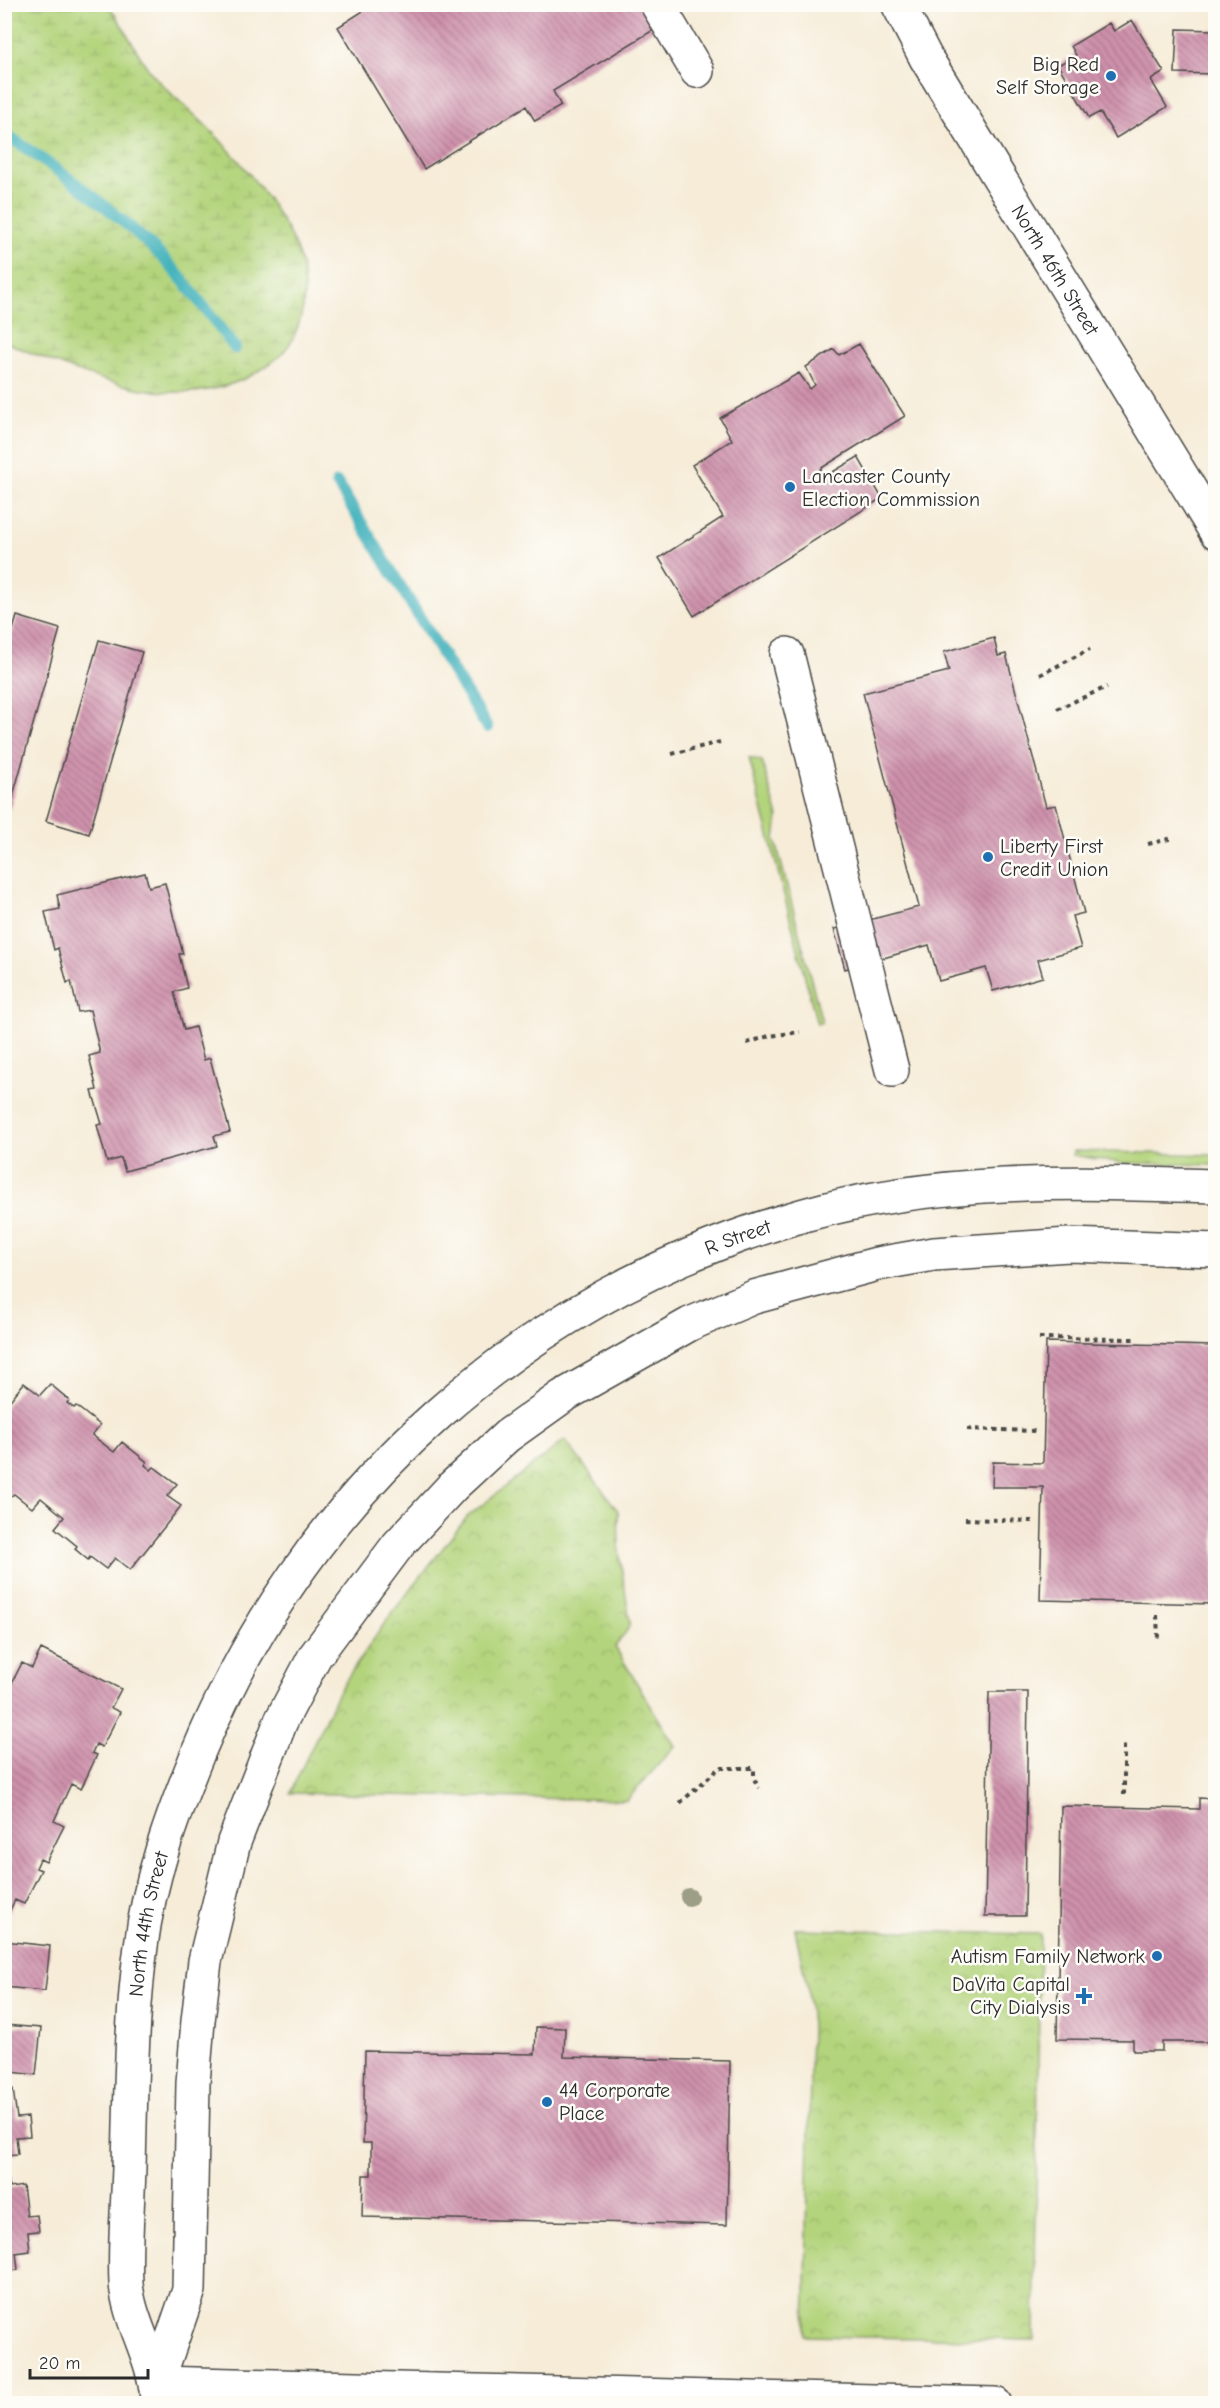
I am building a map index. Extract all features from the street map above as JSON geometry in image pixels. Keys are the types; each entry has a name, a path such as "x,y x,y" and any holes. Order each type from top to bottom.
{"main road":[{"path":"657,4 697,71"},
{"name":"North 46th Street","path":"898,4 936,75 1215,532"},
{"path":"787,654 892,1070"},
{"name":"R Street","path":"346,1508 375,1473 465,1389 562,1321 637,1278 767,1227 807,1215 912,1192 977,1185 1036,1183 1215,1186"},
{"path":"995,2403 157,2393 189,2290 193,2083 206,1961 234,1842 281,1721 315,1656 398,1545 453,1486 507,1436 563,1396 690,1324 754,1297 877,1264 934,1254 1069,1245 1215,1250"},
{"name":"North 44th Street","path":"157,2393 126,2287 132,2017 143,1930 157,1870 177,1803 237,1666 278,1598 346,1508"}],"path":[{"path":"1040,675 1090,649"},
{"path":"1057,710 1107,687"},
{"path":"672,754 724,741"},
{"path":"1148,844 1173,838"},
{"path":"747,1043 769,1036 800,1032"},
{"path":"1039,1338 1136,1339"},
{"path":"967,1429 1035,1431"},
{"path":"965,1520 1032,1521"},
{"path":"1157,1615 1158,1639"},
{"path":"1124,1743 1124,1795"},
{"path":"680,1803 719,1768 754,1768 754,1779 759,1788"}],"green space":[{"path":"4,5 108,5 149,70 217,137 261,189 281,218 296,248 303,271 304,294 301,318 292,340 284,352 261,370 218,388 187,392 156,391 93,377 5,342"},
{"path":"749,757 762,761 778,817 775,839 822,1022 817,1024"},
{"path":"1073,1151 1215,1155 1215,1165 1122,1163 1072,1155"},
{"path":"565,1440 618,1511 619,1551 630,1622 628,1629 615,1647 675,1746 627,1800 290,1793 338,1692 386,1621 467,1517"},
{"path":"795,1929 1040,1934 1034,2340 805,2336 811,2026 808,1992"}],"building":[{"path":"374,4 646,4 660,26 553,91 561,106 535,121 526,106 424,169 338,27"},
{"name":"Big Red Self Storage","path":"1132,20 1164,72 1151,80 1167,107 1116,138 1100,112 1089,118 1058,65 1076,55 1071,46 1109,23 1114,31"},
{"path":"1177,29 1215,30 1215,74 1175,73"},
{"name":"Lancaster County Election Commission","path":"859,344 905,416 820,469 826,476 858,457 882,498 694,616 659,558 723,517 692,465 732,440 720,418 799,373 810,389 815,385 806,367 834,349 839,355"},
{"path":"17,616 60,629 9,810 4,809 4,660"},
{"name":"Liberty First Credit Union","path":"994,638 998,656 1006,654 1046,807 1056,805 1084,913 1072,916 1081,948 1038,960 1043,977 993,991 986,968 939,981 929,945 845,969 834,929 919,907 863,693 949,671 944,652"},
{"path":"99,640 142,652 89,834 46,821"},
{"path":"145,873 149,887 165,883 183,954 179,954 187,988 174,992 184,1030 195,1027 204,1060 210,1058 230,1132 214,1136 217,1146 125,1171 121,1158 107,1162 97,1125 102,1124 92,1091 97,1090 89,1056 100,1053 90,1010 78,1012 71,981 67,983 58,948 54,950 45,912 60,909 57,895"},
{"path":"1046,1342 1215,1346 1215,1604 1040,1600 1043,1487 992,1487 993,1462 1043,1463"},
{"path":"24,1383 40,1395 50,1384 69,1400 67,1403 74,1408 76,1406 100,1425 92,1435 114,1452 122,1442 147,1462 145,1465 151,1470 154,1467 177,1484 167,1496 181,1506 130,1570 115,1558 106,1569 90,1557 88,1560 75,1549 77,1546 55,1528 64,1517 41,1498 32,1508 14,1494 10,1497 4,1492 4,1408"},
{"path":"41,1649 121,1689 111,1708 120,1712 102,1747 96,1744 92,1753 97,1755 81,1789 71,1784 54,1821 64,1826 46,1862 40,1859 36,1868 41,1870 24,1904 15,1900 4,1922 4,1708 7,1704 4,1698 22,1663 32,1668"},
{"path":"989,1692 1028,1692 1025,1916 985,1916"},
{"path":"1199,1798 1215,1799 1215,2042 1162,2042 1162,2051 1133,2051 1133,2040 1057,2039 1061,1806 1199,1809"},
{"path":"4,1941 50,1946 45,1991 4,1987"},
{"path":"4,2025 41,2028 36,2075 4,2071"},
{"name":"44 Corporate Place","path":"536,2027 565,2028 564,2057 730,2061 727,2225 362,2217 363,2175 371,2175 371,2143 363,2143 365,2051 535,2054"},
{"path":"13,2089 17,2118 28,2117 30,2136 16,2137 18,2154 4,2155 4,2090"},
{"path":"4,2160 10,2188 23,2186 27,2216 37,2215 39,2231 28,2232 30,2251 16,2253 18,2270 4,2272"}],"waterway":[{"path":"4,133 97,200 150,245 184,282 235,348"},
{"path":"337,483 487,727"}],"place":[{"name":"Big Red Self Storage","path":"1111,76"},
{"name":"Lancaster County Election Commission","path":"790,487"},
{"name":"Liberty First Credit Union","path":"988,857"},
{"name":"Autism Family Network","path":"1157,1956"},
{"name":"DaVita Capital City Dialysis","path":"1084,1996"},
{"name":"44 Corporate Place","path":"547,2102"}]}
